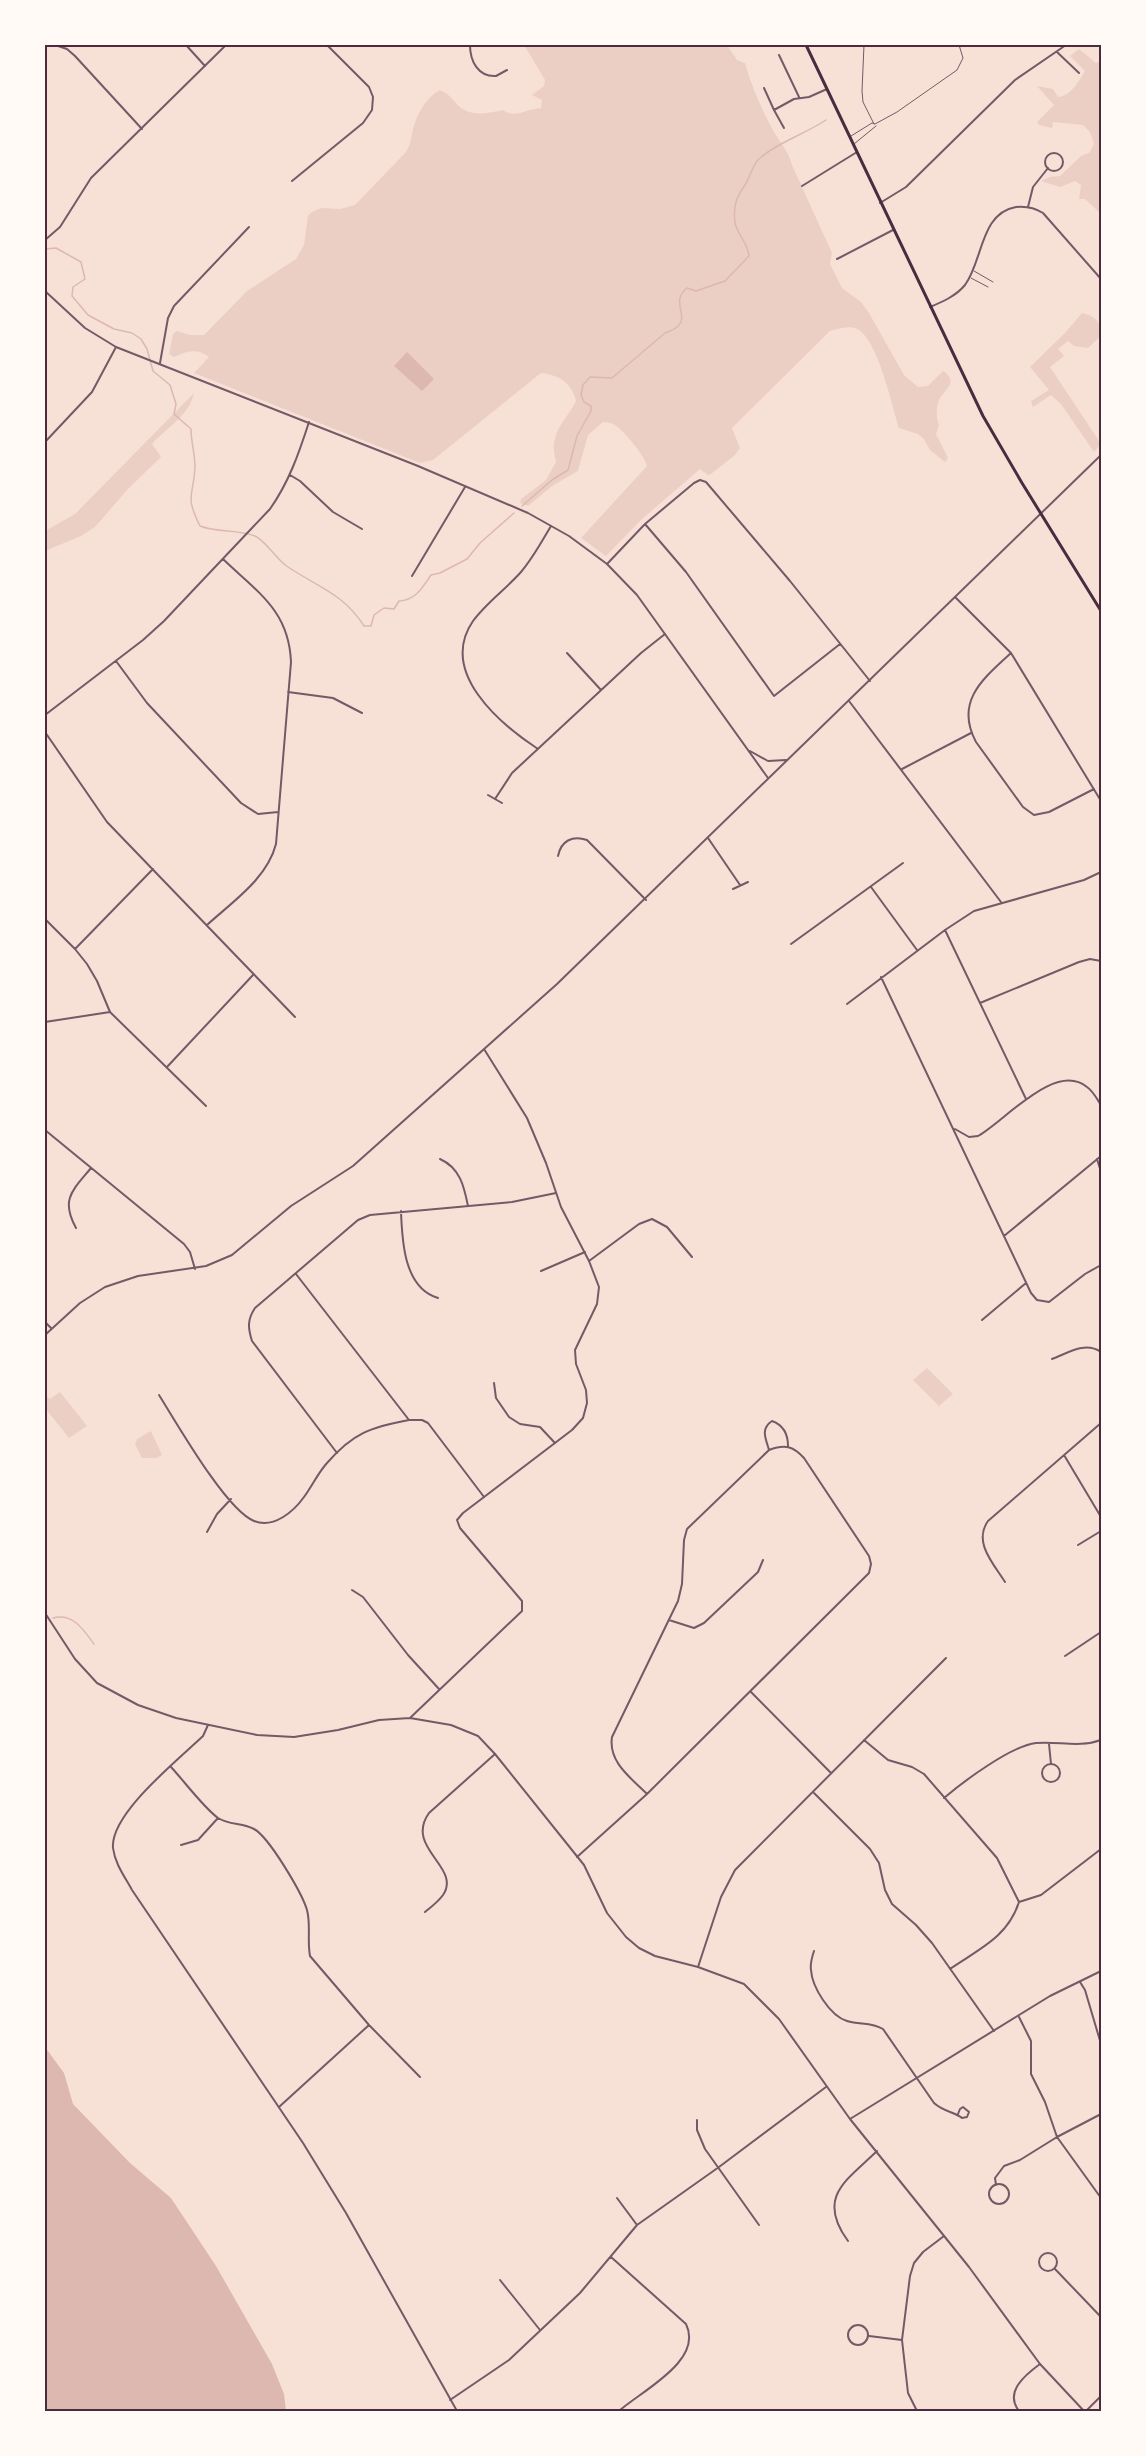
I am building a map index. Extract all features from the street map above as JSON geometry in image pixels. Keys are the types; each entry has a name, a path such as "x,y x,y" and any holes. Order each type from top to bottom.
{"main road":[{"path":"806,45 983,416 1040,514 1101,611"}],"street":[{"path":"55,45 67,49 75,56 142,129"},
{"path":"186,45 205,66"},
{"path":"45,240 60,227 92,178 226,45"},
{"path":"292,181 363,123 372,110 373,97 369,87 327,45"},
{"path":"470,45 474,64 484,74 496,76 507,70"},
{"path":"880,203 906,187 1011,84 1066,45"},
{"path":"1057,52 1079,73"},
{"path":"779,55 799,97"},
{"path":"764,88 784,128"},
{"path":"774,110 799,97 809,97 827,89"},
{"path":"802,186 857,152"},
{"path":"1052,153 1060,155 1063,162 1060,169 1053,171 1048,168 1045,162 1047,156 1052,153"},
{"path":"1028,207 1033,188 1048,168"},
{"path":"930,307 958,292 970,277 993,222 1009,209 1028,207 1046,216 1101,279"},
{"path":"160,364 168,318 174,306 249,227"},
{"path":"837,259 893,230"},
{"path":"46,294 89,331 116,347 309,422 552,525 607,564 637,595 768,778"},
{"path":"45,442 92,392 116,347"},
{"path":"45,715 164,621 270,509 290,475 309,422"},
{"path":"45,1335 85,1300 117,1282 145,1275 195,1269 232,1255 290,1207 349,1169 539,1002 1101,455"},
{"path":"290,475 300,481 333,512 362,530"},
{"path":"607,564 645,524 694,483 702,480 709,484 870,681"},
{"path":"412,576 465,487"},
{"path":"645,524 686,572 774,696 840,644"},
{"path":"538,749 510,729 487,705 471,684 462,655 463,642 472,622 522,571 552,525"},
{"path":"207,926 261,875 272,859 276,844 290,647 281,617 223,559"},
{"path":"955,597 1011,653 1101,801"},
{"path":"495,799 508,778 641,652 665,634"},
{"path":"567,653 601,690"},
{"path":"1011,653 981,681 974,691 969,714 971,733 1028,812 1041,815 1094,789"},
{"path":"116,661 147,703 241,803 258,814 278,812"},
{"path":"288,692 333,698 362,713"},
{"path":"849,701 1001,902"},
{"path":"45,732 107,822 294,1017"},
{"path":"902,769 971,733"},
{"path":"747,749 771,762 789,759"},
{"path":"488,795 502,803"},
{"path":"558,856 562,845 566,842 575,838 586,840 646,900"},
{"path":"708,838 740,885"},
{"path":"791,944 903,863"},
{"path":"75,949 153,869"},
{"path":"847,1004 917,950 974,911 1084,880 1101,872"},
{"path":"732,889 747,882"},
{"path":"871,887 917,950"},
{"path":"45,919 75,949 97,981 110,1012 206,1106"},
{"path":"945,930 1026,1100"},
{"path":"980,1003 1079,962 1090,959 1101,961"},
{"path":"166,1067 253,975"},
{"path":"881,977 1026,1283 1037,1300 1049,1302 1085,1274 1101,1265"},
{"path":"45,1022 110,1012"},
{"path":"410,1718 523,1610 522,1601 457,1523 460,1515 580,1422 587,1408 587,1395 576,1366 575,1355 578,1342 600,1296 599,1284 556,1193 529,1123 484,1049"},
{"path":"952,1128 969,1137 978,1136 1049,1085 1072,1080 1088,1087 1101,1105"},
{"path":"45,1130 184,1244 190,1252 195,1269"},
{"path":"1004,1236 1101,1156"},
{"path":"440,1159 455,1169 461,1179 468,1206"},
{"path":"1097,1159 1101,1172"},
{"path":"76,1228 68,1212 68,1202 71,1192 91,1168"},
{"path":"337,1453 259,1352 248,1330 249,1318 255,1308 358,1220 370,1215 518,1202 556,1193"},
{"path":"400,1211 406,1258 413,1275 426,1294 438,1298"},
{"path":"589,1261 639,1224 652,1220 660,1221 667,1227 692,1257"},
{"path":"541,1271 585,1252"},
{"path":"296,1274 409,1420"},
{"path":"982,1320 1026,1283"},
{"path":"45,1322 51,1328"},
{"path":"1052,1359 1084,1347 1092,1347 1101,1352"},
{"path":"494,1383 496,1398 509,1417 520,1424 540,1427 555,1443"},
{"path":"159,1395 202,1464 245,1516 255,1522 278,1520 303,1498 326,1464 363,1432 378,1426 409,1420 419,1419 428,1423 484,1497"},
{"path":"769,1450 764,1431 766,1425 772,1421 784,1430 788,1446"},
{"path":"1005,1582 981,1540 982,1530 988,1521 1101,1423"},
{"path":"578,1857 647,1794 861,1584 869,1573 871,1564 869,1556 796,1449 778,1446 769,1450 687,1529 684,1540 682,1584 669,1620 612,1737 610,1748 620,1767 647,1794"},
{"path":"1064,1455 1101,1517"},
{"path":"207,1532 217,1514 231,1499"},
{"path":"1078,1545 1101,1531"},
{"path":"669,1620 694,1628 704,1623 758,1572 763,1560"},
{"path":"352,1590 363,1597 402,1649 439,1689"},
{"path":"45,1613 79,1664 102,1686 156,1712 257,1735 294,1737 380,1720 410,1718 438,1722 467,1730 478,1736 578,1857 590,1876 607,1913 626,1937 639,1948 655,1956 698,1967 744,1984 779,2019 850,2119 944,2236 1040,2364 1085,2411 1101,2396"},
{"path":"1065,1656 1101,1632"},
{"path":"698,1967 721,1897 735,1870 946,1658"},
{"path":"751,1692 831,1773"},
{"path":"208,1725 202,1736 123,1816 114,1836 115,1858 132,1890 279,2108 346,2213 457,2411"},
{"path":"864,1740 888,1760 912,1767 924,1774 997,1858 1019,1902"},
{"path":"944,1798 967,1779 1020,1748 1036,1743 1088,1744 1101,1740"},
{"path":"1049,1744 1051,1764"},
{"path":"425,1912 442,1897 446,1881 443,1871 422,1839 423,1821 495,1754"},
{"path":"1051,1764 1057,1766 1060,1775 1057,1780 1049,1783 1043,1779 1041,1773 1045,1766 1051,1764"},
{"path":"171,1767 218,1818 250,1827 261,1833 270,1844 306,1908 310,1956 369,2025 420,2077"},
{"path":"813,1792 870,1849 879,1863 885,1890 892,1904 932,1943 994,2031"},
{"path":"181,1845 198,1840 218,1818"},
{"path":"1019,1902 1041,1895 1101,1849"},
{"path":"950,1969 1004,1931 1014,1918 1019,1902"},
{"path":"814,1951 810,1968 812,1978 831,2010 839,2018 849,2022 874,2024 883,2029 934,2103 943,2111 958,2114"},
{"path":"850,2119 1050,1996 1101,1971"},
{"path":"1080,1982 1085,1990 1101,2044"},
{"path":"1019,2017 1031,2042 1031,2074 1045,2102 1057,2137 1101,2198"},
{"path":"279,2108 369,2025"},
{"path":"450,2400 509,2360 579,2293 637,2225 719,2167 827,2085"},
{"path":"996,2185 995,2178 1004,2166 1020,2160 1101,2114"},
{"path":"697,2120 700,2139 759,2225"},
{"path":"848,2241 835,2220 834,2200 842,2186 877,2151"},
{"path":"996,2185 1003,2185 1009,2191 1008,2199 1002,2203 994,2202 990,2197 990,2190 996,2185"},
{"path":"617,2198 637,2225"},
{"path":"917,2411 908,2393 902,2340 910,2276 914,2263 923,2252 944,2236"},
{"path":"1046,2253 1054,2255 1058,2263 1055,2269 1044,2270 1039,2265 1041,2256 1046,2253"},
{"path":"611,2257 686,2324 690,2333 690,2344 685,2354 658,2382 619,2411"},
{"path":"1055,2269 1101,2317"},
{"path":"500,2280 540,2330"},
{"path":"860,2326 866,2330 868,2336 865,2342 859,2345 851,2342 849,2336 853,2327 860,2326"},
{"path":"868,2336 902,2340"},
{"path":"1018,2411 1014,2405 1013,2393 1024,2377 1040,2364"}],"lane":[{"path":"853,145 876,128 863,102 864,45"},
{"path":"850,137 897,112 957,70 963,58 959,45"},
{"path":"972,270 993,282"},
{"path":"970,277 988,287"}],"shaded area":[{"path":"524,45 727,45 737,60 745,63 761,107 789,156 832,253 830,264 842,288 861,302 904,375 918,387 928,386 943,371 948,375 951,382 939,400 937,419 939,425 936,434 948,458 945,462 930,450 918,434 899,428 878,359 865,335 851,327 830,331 732,428 740,448 735,455 711,474 708,475 700,469 642,519 606,556 581,538 647,466 633,443 613,424 603,422 588,435 578,471 552,486 528,506 520,503 521,499 546,480 556,462 554,443 558,429 576,401 571,389 559,378 541,373 433,460 420,463 194,373 209,357 200,352 192,351 174,357 169,354 173,334 177,331 190,335 204,335 247,291 296,259 304,245 308,216 312,212 321,208 340,209 355,205 406,152 420,112 426,101 435,93 440,90 461,108 476,113 503,110 516,114 541,108 542,100 532,95 544,86 545,80"},
{"path":"1079,49 1096,63 1101,61 1101,214 1085,199 1079,199 1081,185 1075,181 1060,187 1041,181 1060,176 1081,156 1089,153 1094,144 1090,132 1083,125 1053,122 1052,128 1039,125 1037,122 1054,105 1037,86 1053,89 1058,97 1071,91 1085,71 1070,56"},
{"path":"1082,313 1096,320 1100,326 1101,336 1088,348 1074,346 1068,341 1058,349 1064,356 1050,367 1101,444 1094,452 1061,404 1051,395 1033,407 1031,401 1049,390 1030,367"},
{"path":"407,352 434,379 422,391 394,366"},
{"path":"194,393 183,415 152,444 161,457 127,490 95,527 81,536 45,551 45,531 75,514"},
{"path":"927,1368 953,1394 939,1406 913,1380"},
{"path":"60,1392 87,1426 69,1438 45,1408 45,1395 50,1399"},
{"path":"151,1431 162,1455 157,1458 142,1458 135,1444 137,1439"},
{"path":"45,2047 64,2073 73,2104 130,2163 171,2198 216,2266 272,2364 284,2394 286,2411 45,2411"}],"waterway":[{"path":"522,506 552,480 568,470 577,436 591,411 591,406 584,402 581,395 583,385 590,377 612,378 680,323 682,318 681,294 687,288 696,291 725,281 749,256 747,247 736,228 734,212 737,198 758,160 773,149 826,120"},
{"path":"45,249 56,248 81,262 85,279 73,287 72,296 88,315 114,329 132,333 141,339 147,349 153,371 170,385 176,404 174,414 191,429 195,467 191,501 200,526 214,530 241,532 259,538 288,567 330,592 348,606 364,626 371,626 374,615 384,608 394,609 399,601 414,596 431,575 440,573 467,559 480,543 514,513"},
{"path":"53,1618 72,1620 94,1644"}]}
